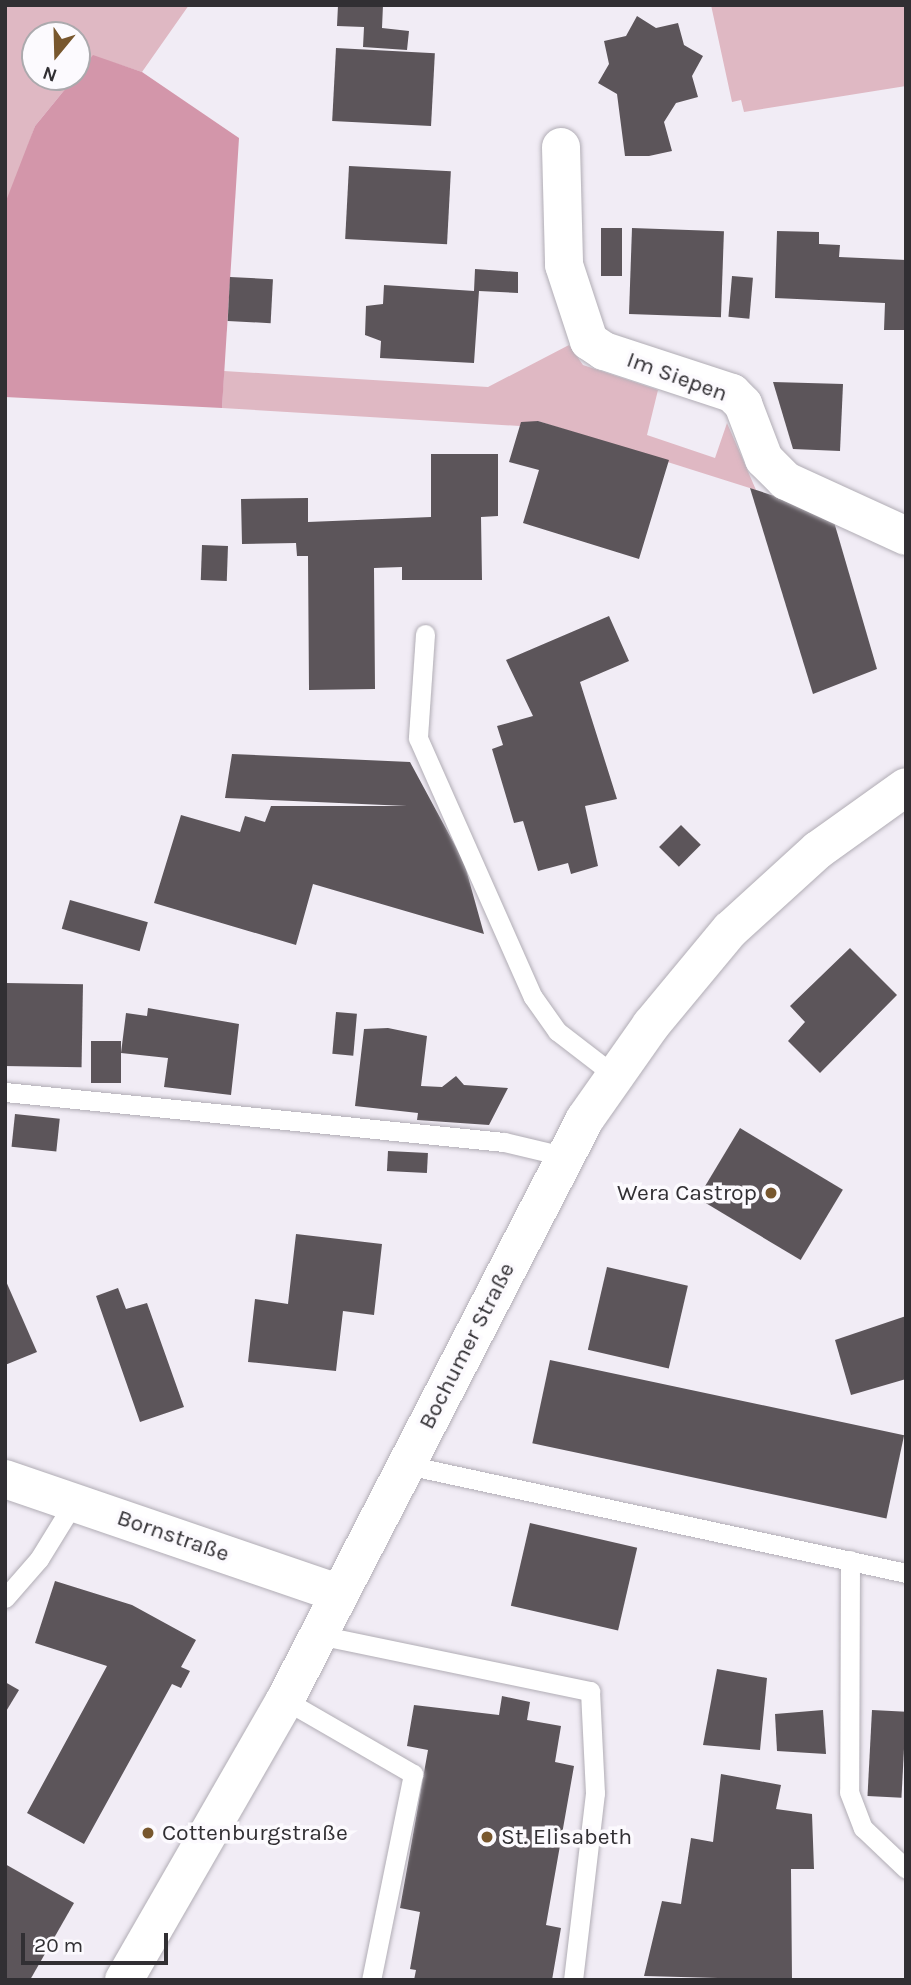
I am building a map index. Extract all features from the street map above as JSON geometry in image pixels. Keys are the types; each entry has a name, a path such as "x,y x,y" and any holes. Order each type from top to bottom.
{"main road":[{"name":"Im Siepen","path":"561,147 564,265 589,341 604,351 732,393 743,404 764,459 786,481 906,536"},
{"name":"Bochumer Straße","path":"124,1980 285,1700 563,1156 614,1075 730,930 818,850 906,787"},
{"name":"Bornstraße","path":"5,1479 340,1594"}],"lane":[{"path":"425,634 418,738 533,997 557,1031 614,1075"},
{"path":"5,1092 504,1142 563,1156"},
{"path":"407,1465 906,1573"},
{"path":"5,1598 39,1559 74,1502"},
{"path":"850,1560 849,1792 863,1828 906,1869"},
{"path":"319,1635 590,1691 595,1793 573,1980"},
{"path":"285,1700 413,1774 371,1980"}],"shaded area":[{"path":"5,5 189,5 142,72 93,56 91,58 91,21 21,21 21,91 64,91 35,126 5,212"},
{"path":"711,5 906,5 906,86 744,112 741,100 732,102"},
{"path":"93,55 142,72 239,138 222,408 5,397 6,201 35,126 64,91 91,91"},
{"path":"569,345 583,365 658,390 647,435 715,458 727,423 756,490 538,421 520,426 222,408 224,371 488,387"}],"building":[{"path":"338,5 383,5 382,28 409,31 407,50 363,47 364,27 337,26"},
{"path":"637,16 656,28 678,23 684,45 703,56 692,76 698,97 676,103 664,122 672,151 649,156 625,156 617,94 598,83 609,64 604,41 626,36"},
{"path":"336,48 435,53 431,126 332,121"},
{"path":"349,166 451,171 447,244 345,239"},
{"path":"601,228 622,228 622,276 601,276"},
{"path":"632,228 724,231 721,317 629,314"},
{"path":"777,231 819,232 819,244 840,245 839,257 906,260 906,330 884,330 885,303 775,298"},
{"path":"475,269 518,272 518,293 479,291 474,363 380,358 381,341 365,335 366,306 383,304 384,285 474,291"},
{"path":"732,276 753,278 749,319 728,317"},
{"path":"230,277 273,279 271,323 228,321"},
{"path":"773,382 843,384 840,451 793,449"},
{"path":"538,421 669,460 639,559 523,523 539,470 509,462 521,422"},
{"path":"431,454 498,454 498,516 481,517 482,580 402,580 402,567 374,568 375,689 309,690 308,556 297,556 296,543 242,544 241,499 308,498 308,522 431,517"},
{"path":"750,488 832,515 877,669 813,694"},
{"path":"202,545 228,546 227,581 201,580"},
{"path":"609,616 629,661 580,682 617,799 585,806 598,866 571,874 568,863 538,871 523,821 514,823 492,749 503,745 497,726 533,716 506,660"},
{"path":"232,754 410,762 464,862 484,934 313,884 296,945 154,903 181,815 240,832 245,816 265,822 271,806 407,806 225,798"},
{"path":"681,825 701,845 679,867 659,847"},
{"path":"70,900 148,922 140,951 62,929"},
{"path":"850,948 897,995 820,1073 788,1041 805,1022 790,1006"},
{"path":"5,983 83,984 82,1067 5,1066"},
{"path":"148,1008 239,1024 231,1095 164,1087 168,1058 121,1053 126,1013 147,1016"},
{"path":"336,1012 357,1014 353,1056 332,1054"},
{"path":"388,1028 427,1036 421,1086 442,1087 456,1076 464,1085 508,1088 489,1125 417,1120 418,1113 355,1106 364,1029"},
{"path":"91,1041 121,1041 121,1083 91,1083"},
{"path":"15,1114 60,1119 56,1152 12,1147"},
{"name":"Wera Castrop","path":"740,1128 843,1190 801,1260 698,1198"},
{"path":"388,1151 428,1153 427,1173 387,1171"},
{"path":"296,1234 382,1244 374,1315 343,1311 336,1371 248,1362 255,1299 288,1304"},
{"path":"607,1267 688,1286 669,1368 588,1350"},
{"path":"5,1279 37,1352 5,1365"},
{"path":"118,1288 126,1309 147,1303 184,1407 140,1422 96,1296"},
{"path":"906,1316 906,1379 851,1395 835,1340"},
{"path":"550,1360 904,1435 886,1518 532,1443"},
{"path":"530,1523 637,1548 618,1631 511,1606"},
{"path":"55,1581 132,1605 196,1640 181,1667 190,1671 181,1688 172,1684 84,1844 27,1813 107,1666 35,1643"},
{"path":"717,1669 767,1678 760,1750 703,1745"},
{"path":"5,1682 19,1690 5,1713"},
{"name":"St. Elisabeth","path":"502,1696 530,1702 527,1720 561,1726 555,1762 574,1766 546,1925 561,1928 552,1980 414,1980 416,1970 410,1969 420,1912 400,1908 428,1750 407,1746 414,1705 499,1715"},
{"path":"823,1710 826,1754 777,1751 775,1714"},
{"path":"872,1710 906,1712 901,1798 867,1796"},
{"path":"721,1774 781,1785 776,1809 812,1814 814,1869 791,1869 792,1980 644,1976 662,1901 681,1904 691,1838 713,1842"},
{"path":"5,1864 74,1903 30,1980 5,1980"}],"place":[{"name":"Wera Castrop","path":"771,1193"},
{"name":"Cottenburgstraße","path":"148,1833"},
{"name":"St. Elisabeth","path":"487,1837"}]}
